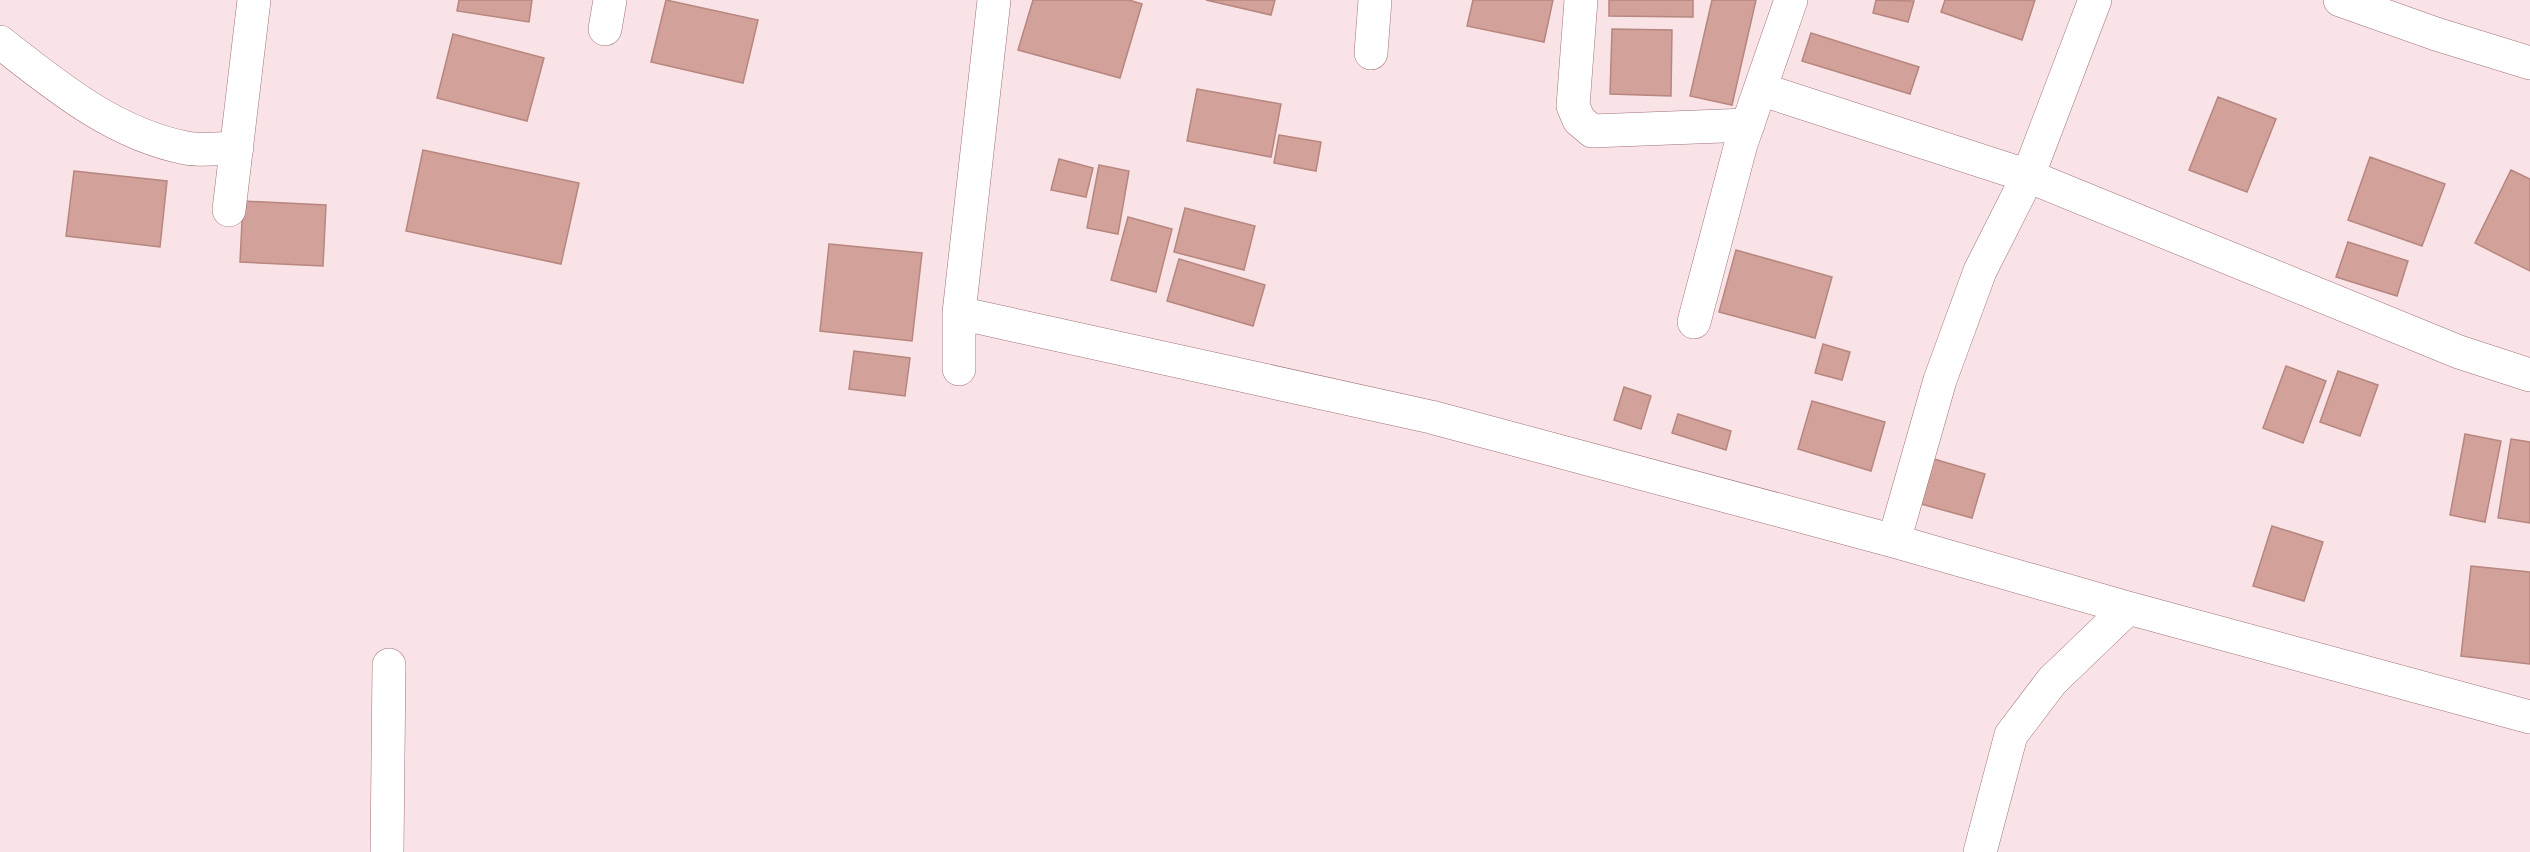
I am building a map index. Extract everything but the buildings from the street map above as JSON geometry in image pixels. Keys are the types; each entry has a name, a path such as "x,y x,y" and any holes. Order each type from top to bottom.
{"street":[{"path":"230,210 254,0"},
{"path":"959,369 959,313 994,0"},
{"path":"1371,53 1375,0"},
{"path":"1581,0 1573,106 1579,120 1592,131 1748,125"},
{"path":"1694,322 1748,125 1791,0"},
{"path":"1893,541 1940,380 1980,271 2028,176 2095,0"},
{"path":"2340,0 2436,34 2530,63"},
{"path":"0,42 42,75 106,119 152,138 188,148 237,148"},
{"path":"1760,89 2028,176 2458,352 2530,375"},
{"path":"959,313 1431,417 1893,541 2128,608 2530,717"},
{"path":"1980,852 2011,735 2052,681 2128,608"},
{"path":"387,852 389,665"}]}
